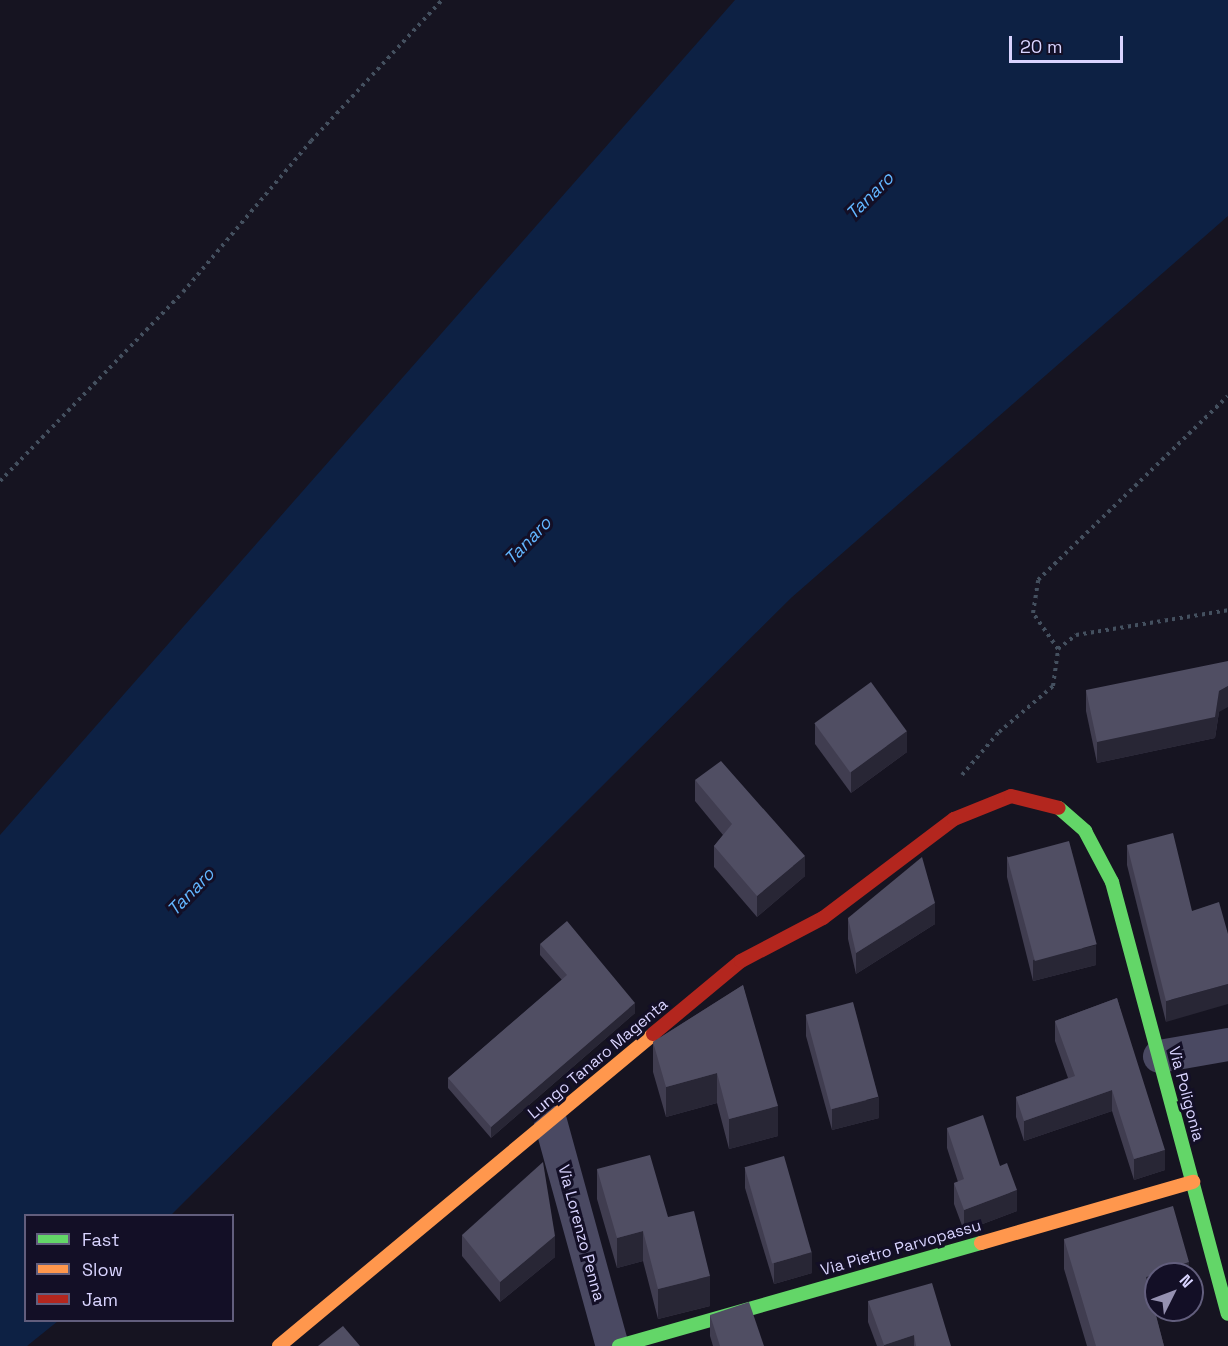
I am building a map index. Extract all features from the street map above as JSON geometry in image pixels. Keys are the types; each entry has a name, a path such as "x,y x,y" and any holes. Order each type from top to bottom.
{"street":[{"name":"Lungo Tanaro Magenta","path":"279,1346 741,961 823,918 954,819 1011,796 1054,804 1085,831 1112,882"},
{"name":"Via Poligonia","path":"1112,882 1228,1314"},
{"path":"1159,1056 1228,1044"},
{"name":"Via Lorenzo Penna","path":"550,1121 612,1346"},
{"name":"Via Pietro Parvopassu","path":"619,1346 1192,1182"}],"path":[{"path":"0,482 183,292 356,90 442,0"},
{"path":"954,819 956,784 999,732 1053,686 1058,649 1033,614 1038,580 1228,396"},
{"path":"1058,649 1076,635 1101,628 1228,610"}],"water":[{"name":"Tanaro","path":"735,0 1228,0 1228,216 791,598 172,1214 24,1214 24,1322 57,1322 27,1346 0,1346 0,835"}],"building":[{"path":"1228,661 1228,686 1219,691 1215,717 1097,742 1086,690"},
{"path":"871,682 907,731 850,772 814,723"},
{"path":"721,761 805,856 757,896 714,846 732,824 695,780"},
{"path":"1173,833 1192,911 1219,902 1228,934 1228,984 1166,1001 1127,845"},
{"path":"1069,841 1097,944 1035,961 1007,858"},
{"path":"922,857 935,903 856,953 848,918"},
{"path":"567,921 635,1003 491,1127 448,1078 567,975 540,944"},
{"path":"743,985 778,1106 729,1119 717,1073 666,1087 653,1042"},
{"path":"1117,998 1165,1150 1134,1159 1112,1090 1024,1121 1016,1097 1075,1076 1055,1021"},
{"path":"853,1002 878,1097 831,1109 806,1015"},
{"path":"983,1115 1000,1166 1007,1163 1017,1190 964,1210 954,1183 964,1179 947,1128"},
{"path":"650,1155 668,1217 694,1211 710,1276 658,1289 643,1231 617,1238 597,1169"},
{"path":"784,1156 812,1252 772,1263 745,1167"},
{"path":"543,1162 555,1236 500,1282 462,1235"},
{"path":"1173,1206 1189,1262 1144,1262 1144,1322 1158,1322 1164,1346 1096,1346 1064,1239"},
{"path":"932,1283 951,1346 916,1346 914,1335 884,1345 868,1301"},
{"path":"749,1302 764,1346 720,1346 710,1315"},
{"path":"343,1326 360,1346 318,1346"}],"traffic: fast":[{"path":"1059,808 1085,831 1112,882 1228,1314"},
{"path":"619,1346 981,1243"}],"traffic: slow":[{"path":"279,1346 653,1034"},
{"path":"981,1243 1193,1182"}],"traffic: jam":[{"path":"653,1034 741,961 823,918 954,819 1011,796 1059,808"}]}
